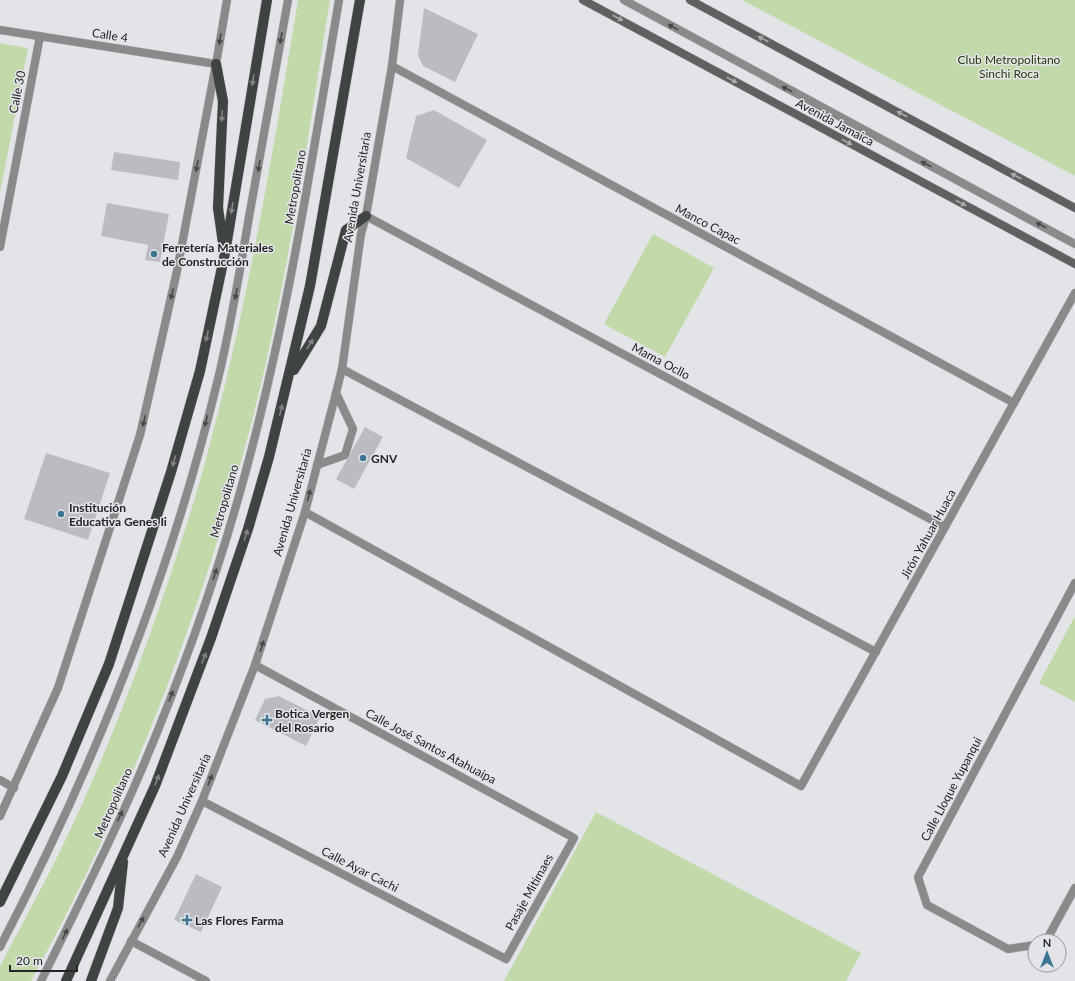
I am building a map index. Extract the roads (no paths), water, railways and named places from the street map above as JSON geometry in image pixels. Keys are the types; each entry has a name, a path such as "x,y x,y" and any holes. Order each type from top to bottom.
{"main road":[{"path":"0,902 62,776 109,664 171,472 198,379 225,253 267,0"},
{"path":"66,981 155,786 211,638 250,522 269,457 289,377 321,225 360,0"},
{"name":"Avenida Jamaica","path":"584,0 1075,264"},
{"path":"690,0 1075,208"},
{"path":"216,64 223,101 218,208 225,253"},
{"path":"289,377 321,326 346,230 366,216"},
{"path":"91,981 118,908 124,854"}],"street":[{"path":"0,816 58,688 90,594 140,435 168,317 216,64 226,0"},
{"path":"0,947 43,866 127,672 162,573 186,496 217,380 233,308 288,0"},
{"name":"Metropolitano","path":"41,981 85,893 138,777 178,678 240,494 281,328 301,227 339,0"},
{"name":"Avenida Universitaria","path":"110,981 177,857 202,801 255,665 305,512 342,369 361,234 366,216 392,66 400,0"},
{"path":"624,0 1075,244"},
{"name":"Calle 4","path":"0,30 216,64"},
{"name":"Calle 30","path":"0,247 40,36"},
{"name":"Manco Capac","path":"392,66 1014,403"},
{"name":"Mama Ocllo","path":"366,216 945,527"},
{"name":"Jirón Yahuar Huaca","path":"305,512 801,786 1075,293"},
{"path":"342,369 876,652"},
{"path":"317,465 345,455 353,429 336,393"},
{"name":"Calle Lloque Yupanqui","path":"1027,946 1008,948 927,905 918,877 1075,583"},
{"name":"Calle José Santos Atahuaipa","path":"255,665 574,838"},
{"path":"0,780 14,788"},
{"name":"Calle Ayar Cachi","path":"202,801 506,959"},
{"name":"Pasaje Mitimaes","path":"506,959 574,838"},
{"path":"1050,933 1075,888"},
{"path":"131,941 206,981"}],"place":[{"name":"Ferretería Materiales de Construcción","path":"154,254"},
{"name":"GNV","path":"363,458"},
{"name":"Institución Educativa Genes Ii","path":"61,514"},
{"name":"Botica Vergen del Rosario","path":"267,720"},
{"name":"Las Flores Farma","path":"187,920"}],"park label":[{"name":"Club Metropolitano Sinchi Roca","path":"1009,66"}]}
